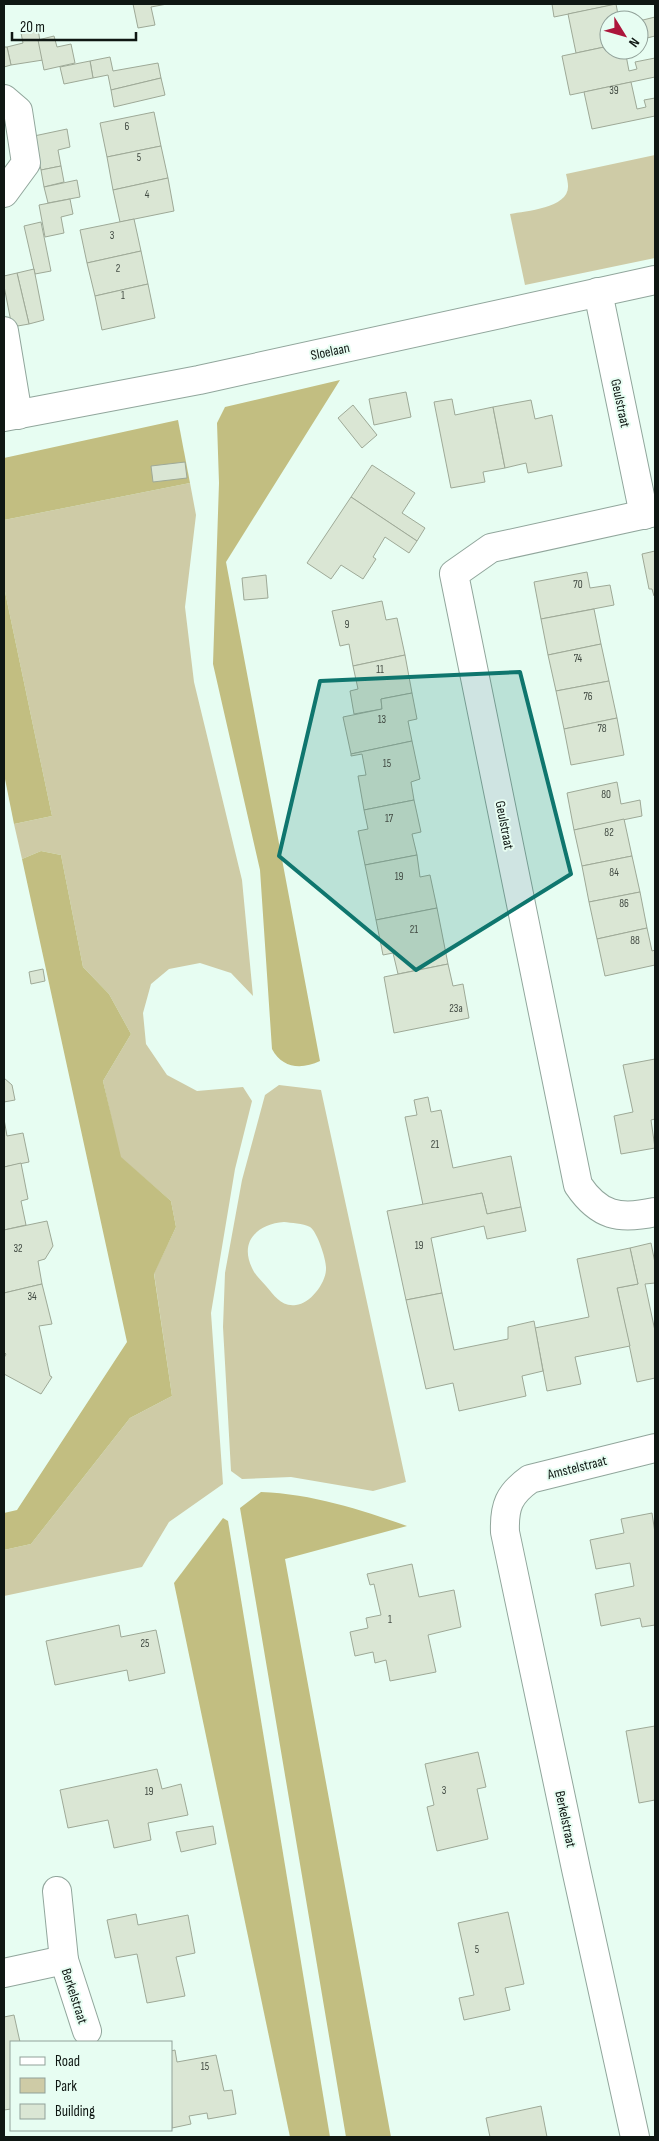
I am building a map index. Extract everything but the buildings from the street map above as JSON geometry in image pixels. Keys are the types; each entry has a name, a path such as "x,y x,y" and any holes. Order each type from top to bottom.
{"street":[{"path":"4,99 18,111 26,163 4,193"},
{"name":"Sloelaan","path":"11,416 208,378 655,280"},
{"name":"Geulstraat","path":"598,292 650,513 491,548 454,574 578,1185 588,1199 601,1209 616,1215 633,1217 655,1212"},
{"path":"4,331 11,416"},
{"name":"Amstelstraat","path":"508,1501 518,1488 530,1479 655,1448"},
{"name":"Berkelstraat","path":"508,1501 504,1516 506,1532 576,1869 635,2137"},
{"name":"Berkelstraat","path":"57,1891 64,1960 86,2031"},
{"name":"Berkelstraat","path":"4,1973 64,1960"}],"highlighted area":[{"path":"520,672 571,874 416,970 279,856 320,681"}],"green space":[{"path":"655,155 655,258 525,285 510,214 536,210 562,199 568,186 566,174"},
{"path":"190,483 196,515 185,607 194,682 242,880 253,996 231,973 200,963 169,969 151,984 143,1013 146,1044 167,1075 197,1091 243,1087 252,1101 235,1169 211,1313 223,1484 169,1522 142,1567 4,1596 4,1550 31,1544 130,1418 172,1396 154,1273 176,1227 171,1201 120,1157 103,1081 131,1034 109,994 83,967 61,855 41,851 22,859 14,824 52,816 4,587 4,520"},
{"path":"279,1085 321,1090 406,1482 373,1491 291,1477 242,1479 231,1471 223,1327 225,1273 242,1180 265,1095","holes":["284,1222 304,1225 313,1230 321,1246 326,1265 325,1275 316,1292 307,1301 296,1305 282,1303 275,1297 255,1273 249,1258 248,1250 253,1236 266,1226"]}],"shaded area":[{"path":"340,380 226,562 320,1061 306,1066 293,1066 281,1060 272,1049 260,870 213,664 219,483 217,423 225,407"},
{"path":"178,420 190,483 4,520 4,458"},
{"path":"4,587 52,816 14,824 4,774"},
{"path":"41,851 61,855 83,967 109,994 131,1034 103,1081 121,1157 171,1201 176,1227 154,1274 172,1396 130,1418 31,1544 4,1550 4,1513 17,1510 127,1342 22,859"},
{"path":"261,1492 280,1493 335,1503 407,1526 285,1559 391,2137 346,2137 240,1508"},
{"path":"223,1518 228,1521 330,2137 290,2137 174,1583"}]}
